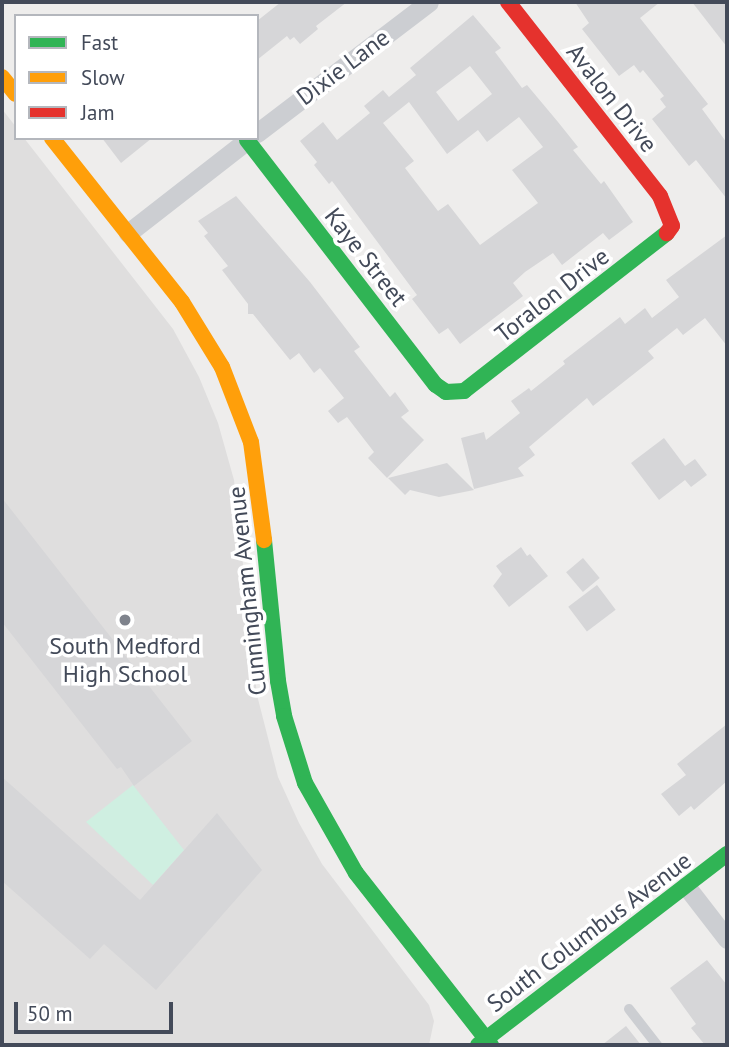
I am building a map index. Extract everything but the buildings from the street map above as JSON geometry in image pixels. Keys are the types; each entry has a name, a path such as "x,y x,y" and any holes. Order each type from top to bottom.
{"main road":[{"name":"Avalon Drive","path":"508,2 660,196 672,226"},
{"path":"2,77 14,92"},
{"name":"Cunningham Avenue","path":"53,140 202,331 222,367 251,442 258,478 278,681 284,716 305,783 355,873 485,1043"},
{"name":"Kaye Street","path":"253,140 436,385 454,393"},
{"name":"Toralon Drive","path":"454,393 477,383 663,239 672,226"},
{"name":"South Columbus Avenue","path":"485,1043 727,854"}],"street":[{"name":"Dixie Lane","path":"259,131 429,2"},
{"name":"Dixie Lane","path":"128,233 247,140"},
{"path":"686,886 727,939"}],"lane":[{"path":"629,1009 657,1045"}],"shaded area":[{"name":"South Medford High School","path":"2,109 14,124 14,140 26,140 173,329 199,377 218,423 234,480 257,695 278,777 322,864 429,1005 434,1021 429,1045 2,1045"}],"green space":[{"path":"133,785 184,850 153,885 86,822"}],"traffic: fast":[{"path":"247,140 436,385 446,392 464,391 667,233"},
{"path":"264,540 278,681 284,716 305,783 356,873 491,1045"},
{"path":"478,1045 727,854"}],"traffic: slow":[{"path":"2,77 14,92"},
{"path":"54,140 182,302 222,367 251,442 264,540"}],"traffic: jam":[{"path":"508,2 660,196 672,226 667,233"}],"place":[{"name":"South Medford High School","path":"125,620"}]}
